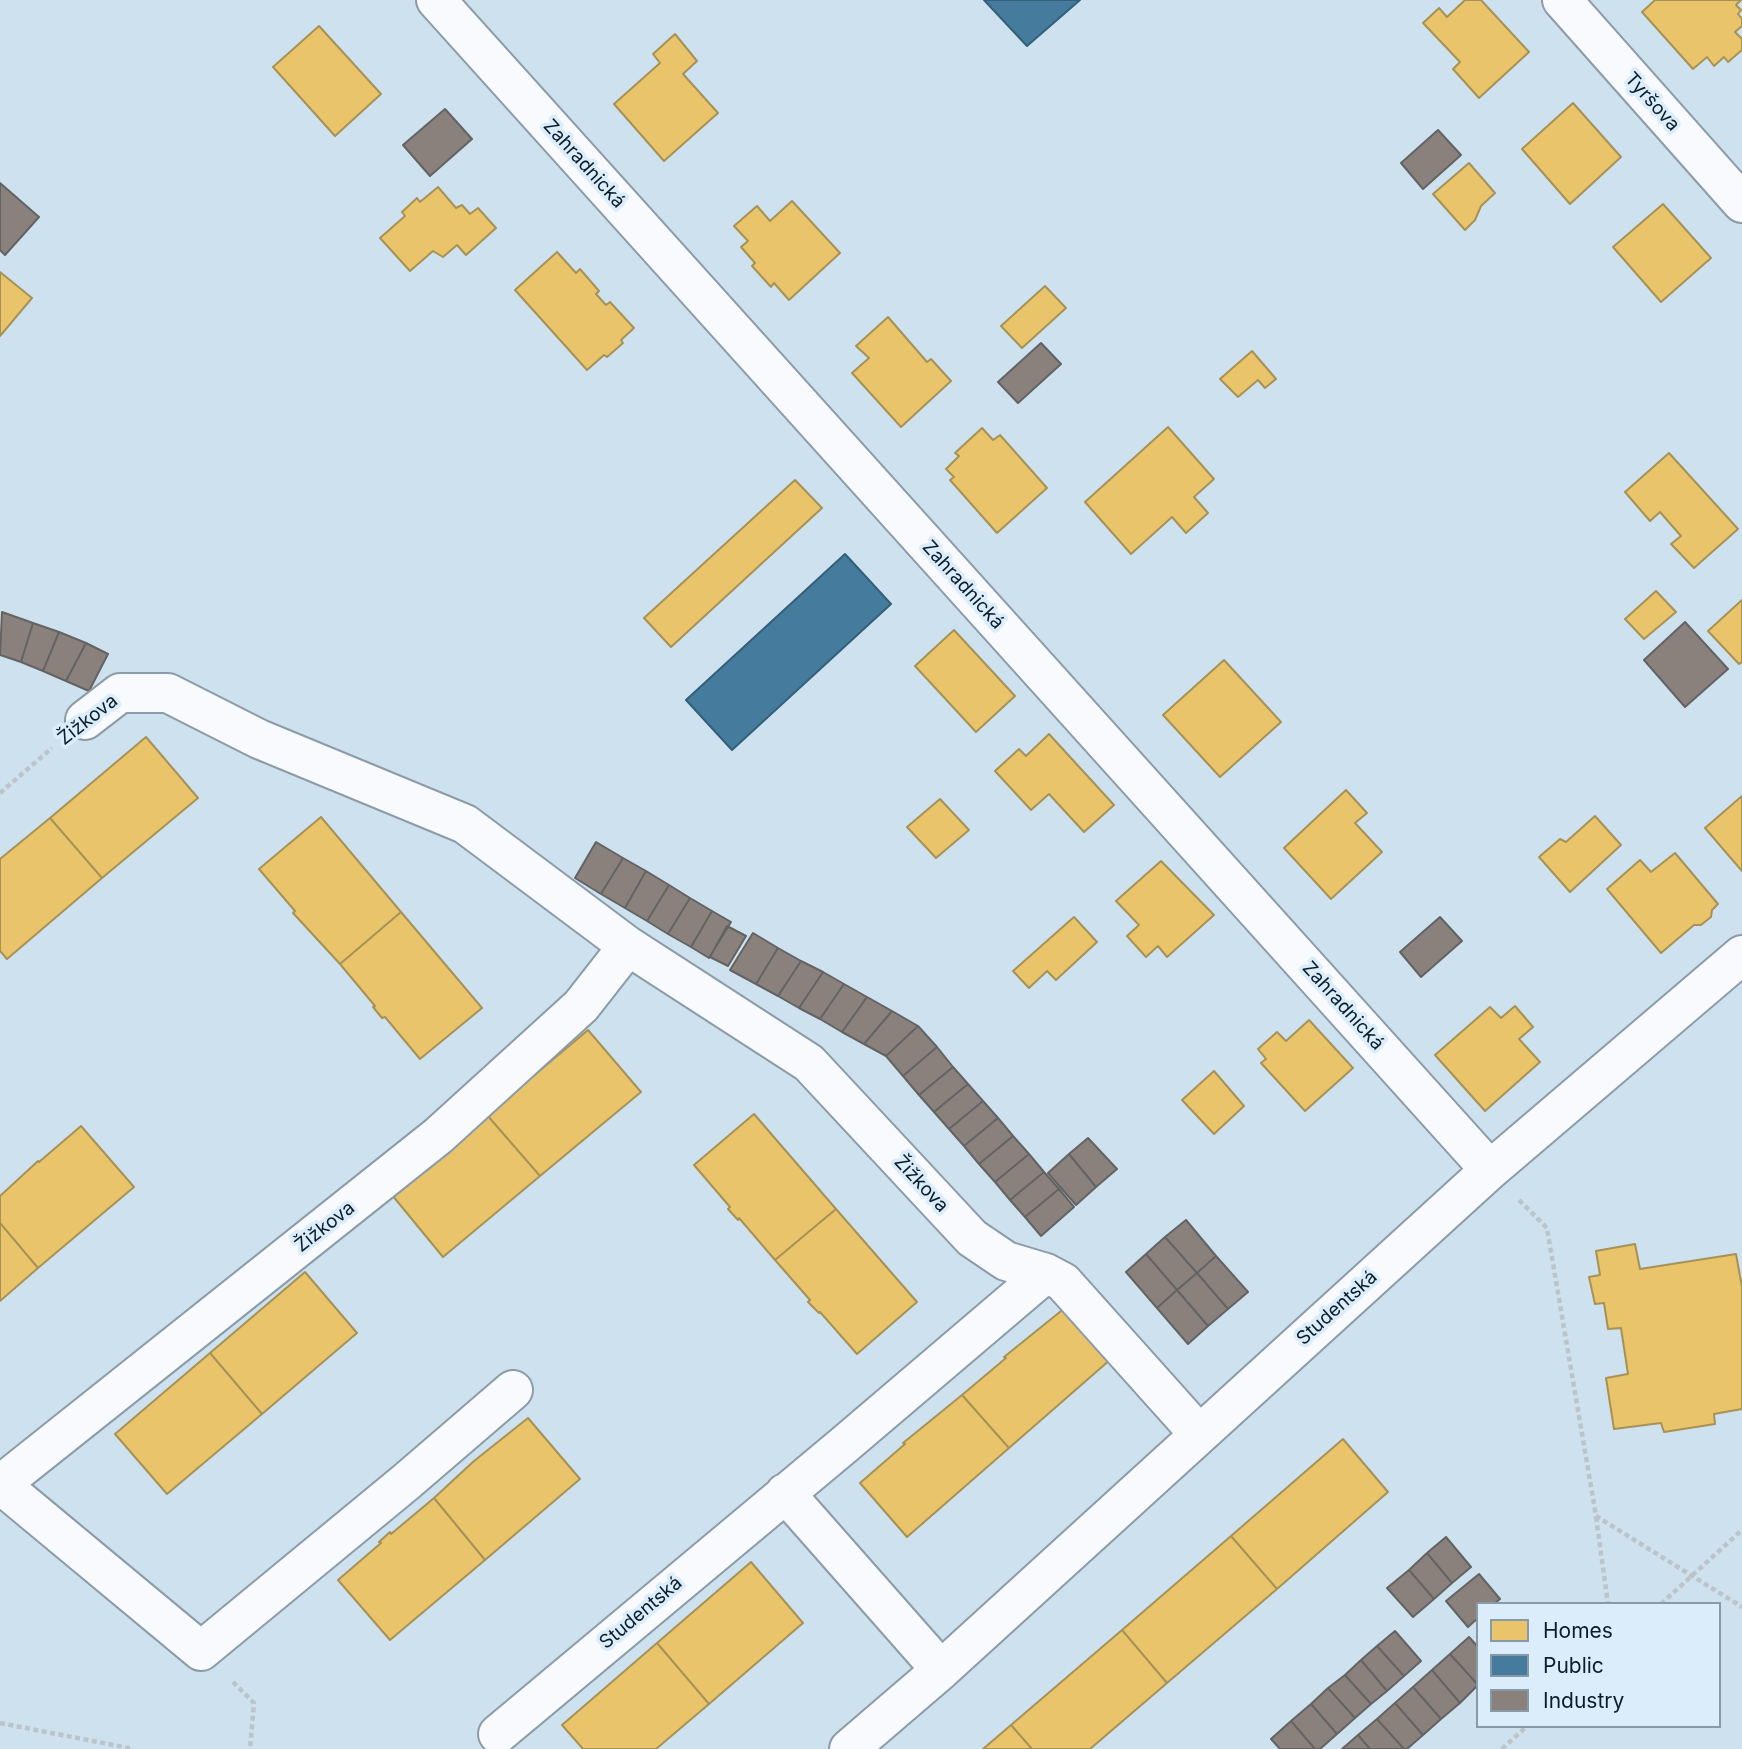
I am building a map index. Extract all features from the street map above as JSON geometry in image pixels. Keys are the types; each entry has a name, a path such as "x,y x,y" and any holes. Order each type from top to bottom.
{"street":[{"name":"Zahradnická","path":"436,0 1490,1170"},
{"name":"Tyršova","path":"1562,0 1742,204"},
{"name":"Žižkova","path":"85,720 120,693 168,693 259,739 466,824 628,946 809,1063 972,1238 1006,1261 1046,1273 1063,1282 1083,1301 1199,1434"},
{"name":"Žižkova","path":"201,1651 0,1484 438,1136 581,1006 628,946"},
{"name":"Studentská","path":"849,1749 941,1670 1490,1170 1742,955"},
{"name":"Studentská","path":"498,1734 845,1445 1046,1273"},
{"path":"201,1651 396,1491 513,1390"},
{"path":"785,1493 941,1670"}],"path":[{"name":"Žižkova","path":"0,793 85,720"},
{"path":"1490,1170 1547,1228 1596,1516 1608,1602"},
{"path":"1596,1516 1742,1606"},
{"path":"1663,1602 1742,1530"},
{"path":"201,1651 254,1703 250,1749"},
{"path":"0,1723 134,1749"},
{"path":"1502,1749 1525,1728"}],"building: Homes":[{"path":"1465,0 1481,0 1529,52 1479,98 1453,69 1460,62 1423,23 1439,8 1447,17"},
{"path":"1655,0 1741,0 1736,5 1741,10 1738,14 1742,19 1742,26 1735,32 1742,39 1742,50 1728,62 1724,57 1714,66 1707,57 1693,69 1642,12"},
{"path":"319,26 381,94 335,136 273,67"},
{"path":"675,34 697,61 683,74 718,113 664,161 614,104 660,63 653,54"},
{"path":"1573,103 1621,157 1570,204 1522,149"},
{"path":"1469,163 1495,193 1481,206 1475,220 1465,230 1433,194"},
{"path":"438,187 456,208 462,205 470,214 478,208 496,228 466,255 457,245 443,257 433,251 410,271 380,238 405,216 402,212 417,198 420,202"},
{"path":"792,201 840,253 789,300 774,283 771,287 752,266 755,263 741,247 748,241 734,226 757,206 770,221"},
{"path":"1663,204 1711,258 1661,302 1613,247"},
{"path":"557,252 576,273 580,269 599,291 596,294 606,305 610,302 634,328 621,340 623,343 587,370 515,290"},
{"path":"0,272 32,298 0,336"},
{"path":"1045,286 1066,308 1022,348 1001,326"},
{"path":"888,317 927,362 931,359 951,381 901,427 852,373 869,358 856,346"},
{"path":"1252,351 1276,379 1265,388 1258,380 1238,397 1220,379"},
{"path":"1168,427 1214,479 1194,497 1208,513 1186,533 1172,517 1131,554 1085,502"},
{"path":"982,428 993,440 1000,435 1047,488 997,533 950,480 954,477 946,469 959,456 955,453"},
{"path":"1669,453 1738,529 1694,568 1671,544 1681,536 1660,512 1650,521 1625,492"},
{"path":"795,480 822,508 671,647 644,618"},
{"path":"1656,591 1676,612 1644,639 1625,619"},
{"path":"1742,600 1742,662 1739,664 1708,631"},
{"path":"954,630 1015,696 976,732 915,666"},
{"path":"1224,660 1281,722 1220,777 1163,715"},
{"path":"1049,734 1114,805 1084,832 1049,794 1031,810 995,771 1019,749 1026,756"},
{"path":"146,737 198,798 102,878 50,818"},
{"path":"1346,790 1367,813 1355,823 1382,852 1331,899 1284,848"},
{"path":"1742,796 1742,871 1705,828"},
{"path":"940,799 969,830 936,858 907,827"},
{"path":"1595,816 1621,845 1570,892 1539,857 1560,839 1566,842"},
{"path":"321,817 401,912 340,964 293,913 295,911 259,869"},
{"path":"50,818 102,878 7,959 0,951 0,859"},
{"path":"1675,853 1718,904 1712,910 1711,917 1701,925 1694,925 1661,953 1607,889 1640,860 1651,872"},
{"path":"1161,861 1214,915 1167,957 1158,946 1146,957 1127,936 1139,925 1116,901"},
{"path":"401,912 482,1008 420,1059 385,1017 382,1018 340,964"},
{"path":"1074,917 1097,942 1056,980 1047,971 1029,988 1013,971"},
{"path":"1515,1006 1533,1027 1519,1039 1540,1062 1485,1111 1435,1055 1490,1007 1501,1018"},
{"path":"1309,1020 1353,1068 1305,1111 1261,1063 1266,1059 1258,1049 1277,1032 1286,1041"},
{"path":"588,1030 641,1092 540,1176 487,1115"},
{"path":"1214,1071 1244,1106 1214,1134 1182,1100"},
{"path":"754,1114 836,1209 775,1260 728,1209 730,1207 694,1165"},
{"path":"487,1115 540,1176 443,1257 392,1195"},
{"path":"81,1126 134,1187 38,1268 0,1223 0,1196"},
{"path":"836,1209 917,1302 857,1354 808,1302 810,1300 775,1260"},
{"path":"0,1223 38,1268 0,1301"},
{"path":"1635,1244 1640,1269 1736,1254 1742,1287 1742,1409 1714,1414 1715,1424 1664,1432 1661,1423 1614,1429 1606,1378 1628,1374 1621,1328 1608,1329 1604,1303 1595,1304 1589,1277 1600,1275 1596,1251"},
{"path":"305,1272 357,1333 262,1414 210,1353"},
{"path":"1066,1307 1111,1359 1009,1448 962,1395"},
{"path":"210,1353 262,1414 167,1494 115,1434"},
{"path":"962,1395 1009,1448 907,1537 860,1483 905,1444 903,1443"},
{"path":"528,1418 580,1479 485,1560 434,1498 474,1461"},
{"path":"1343,1439 1388,1492 1277,1589 1231,1536"},
{"path":"434,1498 485,1560 390,1640 338,1580 390,1532 391,1534"},
{"path":"1231,1536 1277,1589 1167,1683 1122,1630"},
{"path":"751,1562 803,1623 709,1704 657,1643"},
{"path":"1122,1630 1167,1683 1090,1749 1032,1749 1011,1725"},
{"path":"657,1643 709,1704 656,1749 583,1749 562,1725"},
{"path":"1011,1725 1032,1749 983,1749"}],"building: Public":[{"path":"984,0 1080,0 1027,46"},
{"path":"845,554 891,604 732,750 686,700"}],"building: Industry":[{"path":"445,109 472,139 430,176 403,145"},
{"path":"1438,130 1461,155 1423,189 1401,163"},
{"path":"0,183 39,217 5,255 0,250"},
{"path":"1041,343 1061,364 1018,403 998,382"},
{"path":"2,612 33,623 21,662 0,655"},
{"path":"1685,622 1728,669 1685,707 1644,660"},
{"path":"33,623 59,632 43,671 21,662"},
{"path":"59,632 86,643 66,681 43,671"},
{"path":"86,643 108,654 89,691 66,681"},
{"path":"596,842 623,858 601,894 575,878"},
{"path":"623,858 646,871 625,908 601,894"},
{"path":"646,871 669,885 647,921 625,908"},
{"path":"669,885 690,898 668,934 647,921"},
{"path":"690,898 712,911 691,947 668,934"},
{"path":"712,911 731,922 709,958 691,947"},
{"path":"1440,917 1462,941 1421,977 1400,952"},
{"path":"727,926 746,936 728,966 710,957"},
{"path":"753,933 778,948 756,984 730,970"},
{"path":"778,948 801,961 778,996 756,984"},
{"path":"801,961 823,972 799,1008 778,996"},
{"path":"823,972 844,984 820,1019 799,1008"},
{"path":"844,984 867,997 842,1032 820,1019"},
{"path":"867,997 892,1011 864,1044 842,1032"},
{"path":"892,1011 918,1026 886,1056 864,1044"},
{"path":"918,1026 937,1047 903,1076 886,1056"},
{"path":"937,1047 953,1067 919,1095 903,1076"},
{"path":"953,1067 968,1084 934,1112 919,1095"},
{"path":"968,1084 983,1101 949,1129 934,1112"},
{"path":"983,1101 998,1118 964,1146 949,1129"},
{"path":"998,1118 1013,1136 979,1164 964,1146"},
{"path":"1013,1136 1029,1154 995,1182 979,1164"},
{"path":"1088,1138 1117,1169 1096,1187 1069,1154"},
{"path":"1029,1154 1044,1172 1010,1200 995,1182"},
{"path":"1069,1154 1096,1187 1076,1205 1048,1173"},
{"path":"1044,1172 1059,1189 1025,1217 1010,1200"},
{"path":"1059,1189 1074,1207 1041,1236 1025,1217"},
{"path":"1186,1220 1216,1256 1197,1273 1165,1237"},
{"path":"1165,1237 1197,1273 1177,1290 1146,1254"},
{"path":"1146,1254 1177,1290 1157,1308 1126,1272"},
{"path":"1216,1256 1248,1292 1228,1309 1197,1273"},
{"path":"1197,1273 1228,1309 1208,1326 1177,1290"},
{"path":"1177,1290 1208,1326 1188,1344 1157,1308"},
{"path":"1446,1537 1471,1567 1452,1583 1427,1553"},
{"path":"1427,1553 1452,1583 1434,1599 1409,1570"},
{"path":"1409,1570 1434,1599 1413,1617 1387,1588"},
{"path":"1479,1574 1500,1599 1496,1602 1476,1602 1476,1620 1468,1627 1446,1601"},
{"path":"1395,1631 1421,1661 1404,1676 1377,1646"},
{"path":"1469,1637 1476,1645 1476,1683 1450,1654"},
{"path":"1377,1646 1404,1676 1387,1691 1361,1660"},
{"path":"1450,1654 1476,1683 1476,1687 1460,1703 1432,1670"},
{"path":"1361,1660 1387,1691 1371,1704 1345,1675"},
{"path":"1432,1670 1460,1703 1441,1719 1413,1687"},
{"path":"1345,1675 1371,1704 1355,1718 1328,1688"},
{"path":"1413,1687 1441,1719 1423,1735 1395,1703"},
{"path":"1328,1688 1355,1718 1337,1734 1311,1704"},
{"path":"1395,1703 1423,1735 1407,1749 1404,1749 1377,1719"},
{"path":"1311,1704 1337,1734 1320,1749 1315,1749 1291,1721"},
{"path":"1377,1719 1404,1749 1370,1749 1358,1735"},
{"path":"1291,1721 1315,1749 1280,1749 1271,1739"},
{"path":"1358,1735 1370,1749 1342,1749"}]}
